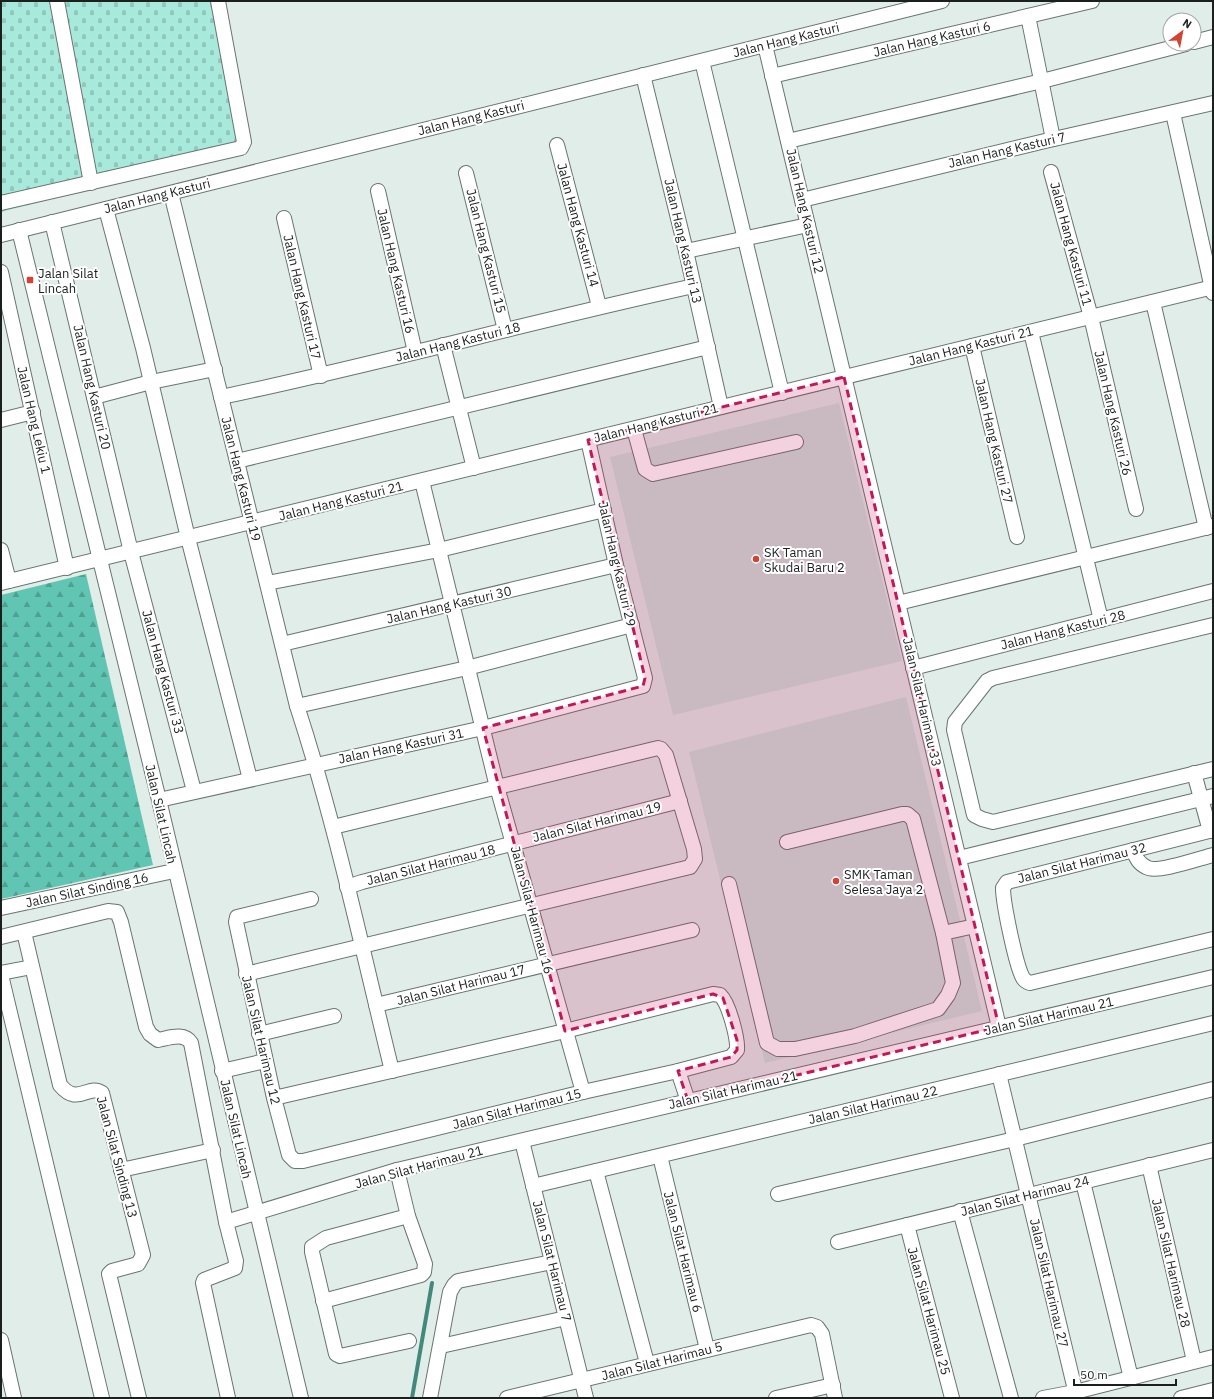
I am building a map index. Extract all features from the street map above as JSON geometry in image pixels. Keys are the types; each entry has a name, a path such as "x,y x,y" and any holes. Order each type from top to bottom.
{"street":[{"path":"57,1 90,182"},
{"path":"1,203 241,148 244,142 218,1"},
{"name":"Jalan Hang Kasturi","path":"1,235 942,1"},
{"name":"Jalan Hang Kasturi 6","path":"772,76 1092,1"},
{"path":"1028,16 1053,139"},
{"path":"1202,40 1213,37"},
{"name":"Jalan Hang Kasturi 12","path":"765,45 844,377"},
{"path":"788,141 1042,82 1162,50"},
{"path":"702,61 782,393"},
{"name":"Jalan Hang Kasturi 13","path":"643,75 686,251 721,407"},
{"name":"Jalan Hang Kasturi 7","path":"802,200 1053,139 1213,103"},
{"path":"1173,113 1213,289"},
{"name":"Jalan Hang Kasturi 14","path":"557,144 599,306"},
{"name":"Jalan Hang Kasturi 11","path":"1051,172 1091,317"},
{"name":"Jalan Hang Kasturi 15","path":"466,173 505,330"},
{"name":"Jalan Hang Kasturi 16","path":"378,191 415,352"},
{"name":"Jalan Hang Kasturi 19","path":"171,192 297,706 316,764 333,827 392,1071"},
{"path":"106,209 151,382 188,538 250,779"},
{"name":"Jalan Hang Kasturi 17","path":"284,218 321,376"},
{"name":"Jalan Hang Kasturi 20","path":"52,222 131,552"},
{"path":"686,251 808,225"},
{"name":"Jalan Silat Lincah","path":"19,230 158,800 301,1398"},
{"name":"Jalan Hang Lekiu 1","path":"1,272 67,568"},
{"name":"Jalan Hang Kasturi 18","path":"221,397 321,376 599,306 694,286"},
{"name":"Jalan Hang Kasturi 21","path":"5,582 1091,317 1213,289"},
{"path":"898,603 1210,527 1153,302"},
{"name":"Jalan Hang Kasturi 26","path":"1091,317 1136,509"},
{"path":"1031,332 1087,557 1100,620"},
{"path":"443,345 474,468"},
{"name":"Jalan Hang Kasturi 27","path":"972,346 1017,537"},
{"path":"237,462 458,406 708,347"},
{"path":"94,396 151,382 215,369"},
{"name":"Jalan Silat Harimau 33","path":"844,377 999,1027"},
{"path":"1,420 33,412"},
{"path":"634,429 645,469 653,474 796,442"},
{"name":"Jalan Hang Kasturi 29","path":"588,440 616,565 645,678 643,686"},
{"name":"Jalan Silat Harimau 16","path":"422,481 497,787 583,1092"},
{"path":"267,583 439,550 604,510"},
{"path":"1,550 5,582"},
{"name":"Jalan Hang Kasturi 33","path":"131,552 194,791"},
{"name":"Jalan Hang Kasturi 30","path":"282,644 616,565"},
{"name":"Jalan Hang Kasturi 28","path":"913,668 1213,591"},
{"path":"297,706 467,668 632,625"},
{"path":"1213,625 993,678 987,681 954,722 954,730 974,814 982,819 993,822 1213,769"},
{"name":"Jalan Hang Kasturi 31","path":"158,800 483,728 643,686"},
{"path":"246,974 690,867 694,859 694,849 666,755 661,749 658,748 333,827"},
{"path":"1194,773 1207,797 1211,830"},
{"path":"959,858 1207,797"},
{"name":"Jalan Silat Harimau 19","path":"514,844 680,801"},
{"path":"729,884 767,1043 778,1049 796,1049 855,1036 938,1009 948,995 953,983 943,933 913,819 909,815 902,814 876,819 787,842"},
{"name":"Jalan Silat Harimau 32","path":"1211,830 1011,881 1004,885 1003,892 1010,927 1026,982 1034,983 1213,939"},
{"name":"Jalan Silat Harimau 18","path":"347,887 514,844"},
{"path":"1133,850 1138,861 1147,868 1157,869 1213,855"},
{"name":"Jalan Silat Sinding 16","path":"1,908 174,871"},
{"name":"Jalan Silat Harimau 12","path":"295,1161 289,1155 274,1098 236,922 237,917 311,899"},
{"path":"1,937 108,911 117,912 121,922 146,1027 150,1034 158,1040 182,1036 188,1038 191,1043 226,1222 236,1261 234,1268 204,1280 203,1283 228,1398"},
{"path":"943,933 975,926"},
{"name":"Jalan Silat Harimau 17","path":"376,1005 692,930"},
{"name":"Jalan Silat Sinding 13","path":"24,932 60,1085 66,1092 74,1095 94,1091 102,1093 143,1254 138,1264 112,1271 109,1274 139,1398"},
{"path":"32,967 1,974 102,1398"},
{"name":"Jalan Silat Harimau 21","path":"226,1222 397,1170 1213,976"},
{"name":"Jalan Silat Harimau 15","path":"295,1161 304,1161 583,1092 678,1071 731,1057 737,1050 737,1040 725,1001 717,994 565,1031"},
{"path":"259,1034 334,1016"},
{"name":"Jalan Silat Harimau 22","path":"533,1186 1213,1023"},
{"path":"274,1098 565,1031"},
{"path":"222,1071 265,1061"},
{"path":"678,1071 688,1101"},
{"name":"Jalan Silat Harimau 27","path":"999,1074 1076,1395"},
{"path":"778,1194 1015,1139 1213,1089"},
{"name":"Jalan Silat Harimau 7","path":"522,1141 586,1398"},
{"path":"121,1170 213,1150"},
{"name":"Jalan Silat Harimau 24","path":"838,1242 1149,1165 1212,1153"},
{"name":"Jalan Silat Harimau 6","path":"660,1156 707,1349"},
{"name":"Jalan Silat Harimau 28","path":"1149,1165 1194,1361"},
{"path":"323,1301 421,1275 424,1272 425,1264 408,1216 397,1170"},
{"path":"596,1171 647,1364"},
{"path":"1083,1182 1131,1378"},
{"path":"960,1212 1011,1398"},
{"path":"408,1216 326,1238 312,1247 312,1252 336,1354 340,1356 409,1341"},
{"name":"Jalan Silat Harimau 25","path":"907,1225 952,1398"},
{"path":"430,1398 450,1292 454,1285 458,1281 552,1262"},
{"path":"441,1346 566,1318"},
{"name":"Jalan Silat Harimau 5","path":"507,1398 811,1325 817,1327 822,1334 834,1392"},
{"path":"1,1340 14,1398"},
{"path":"1043,1398 1076,1395 1131,1378 1213,1357"},
{"path":"1186,1397 1213,1390"},
{"path":"776,1398 834,1392"}],"highlighted area":[{"path":"844,377 999,1027 688,1101 678,1071 731,1057 737,1050 737,1040 723,998 713,994 565,1031 483,728 643,686 645,678 588,440"}],"shaded area":[{"name":"SK Taman Skudai Baru 2","path":"839,403 902,661 673,715 610,457"},
{"name":"SMK Taman Selesa Jaya 2","path":"906,697 982,1011 765,1063 689,752"}],"green space":[{"path":"1,1 223,1 249,148 1,212"},
{"path":"86,574 153,865 1,899 1,595"}],"waterway":[{"path":"412,1398 432,1283"}],"place":[{"name":"Jalan Silat Lincah","path":"30,280"},
{"name":"SK Taman Skudai Baru 2","path":"756,559"},
{"name":"SMK Taman Selesa Jaya 2","path":"836,881"}]}
